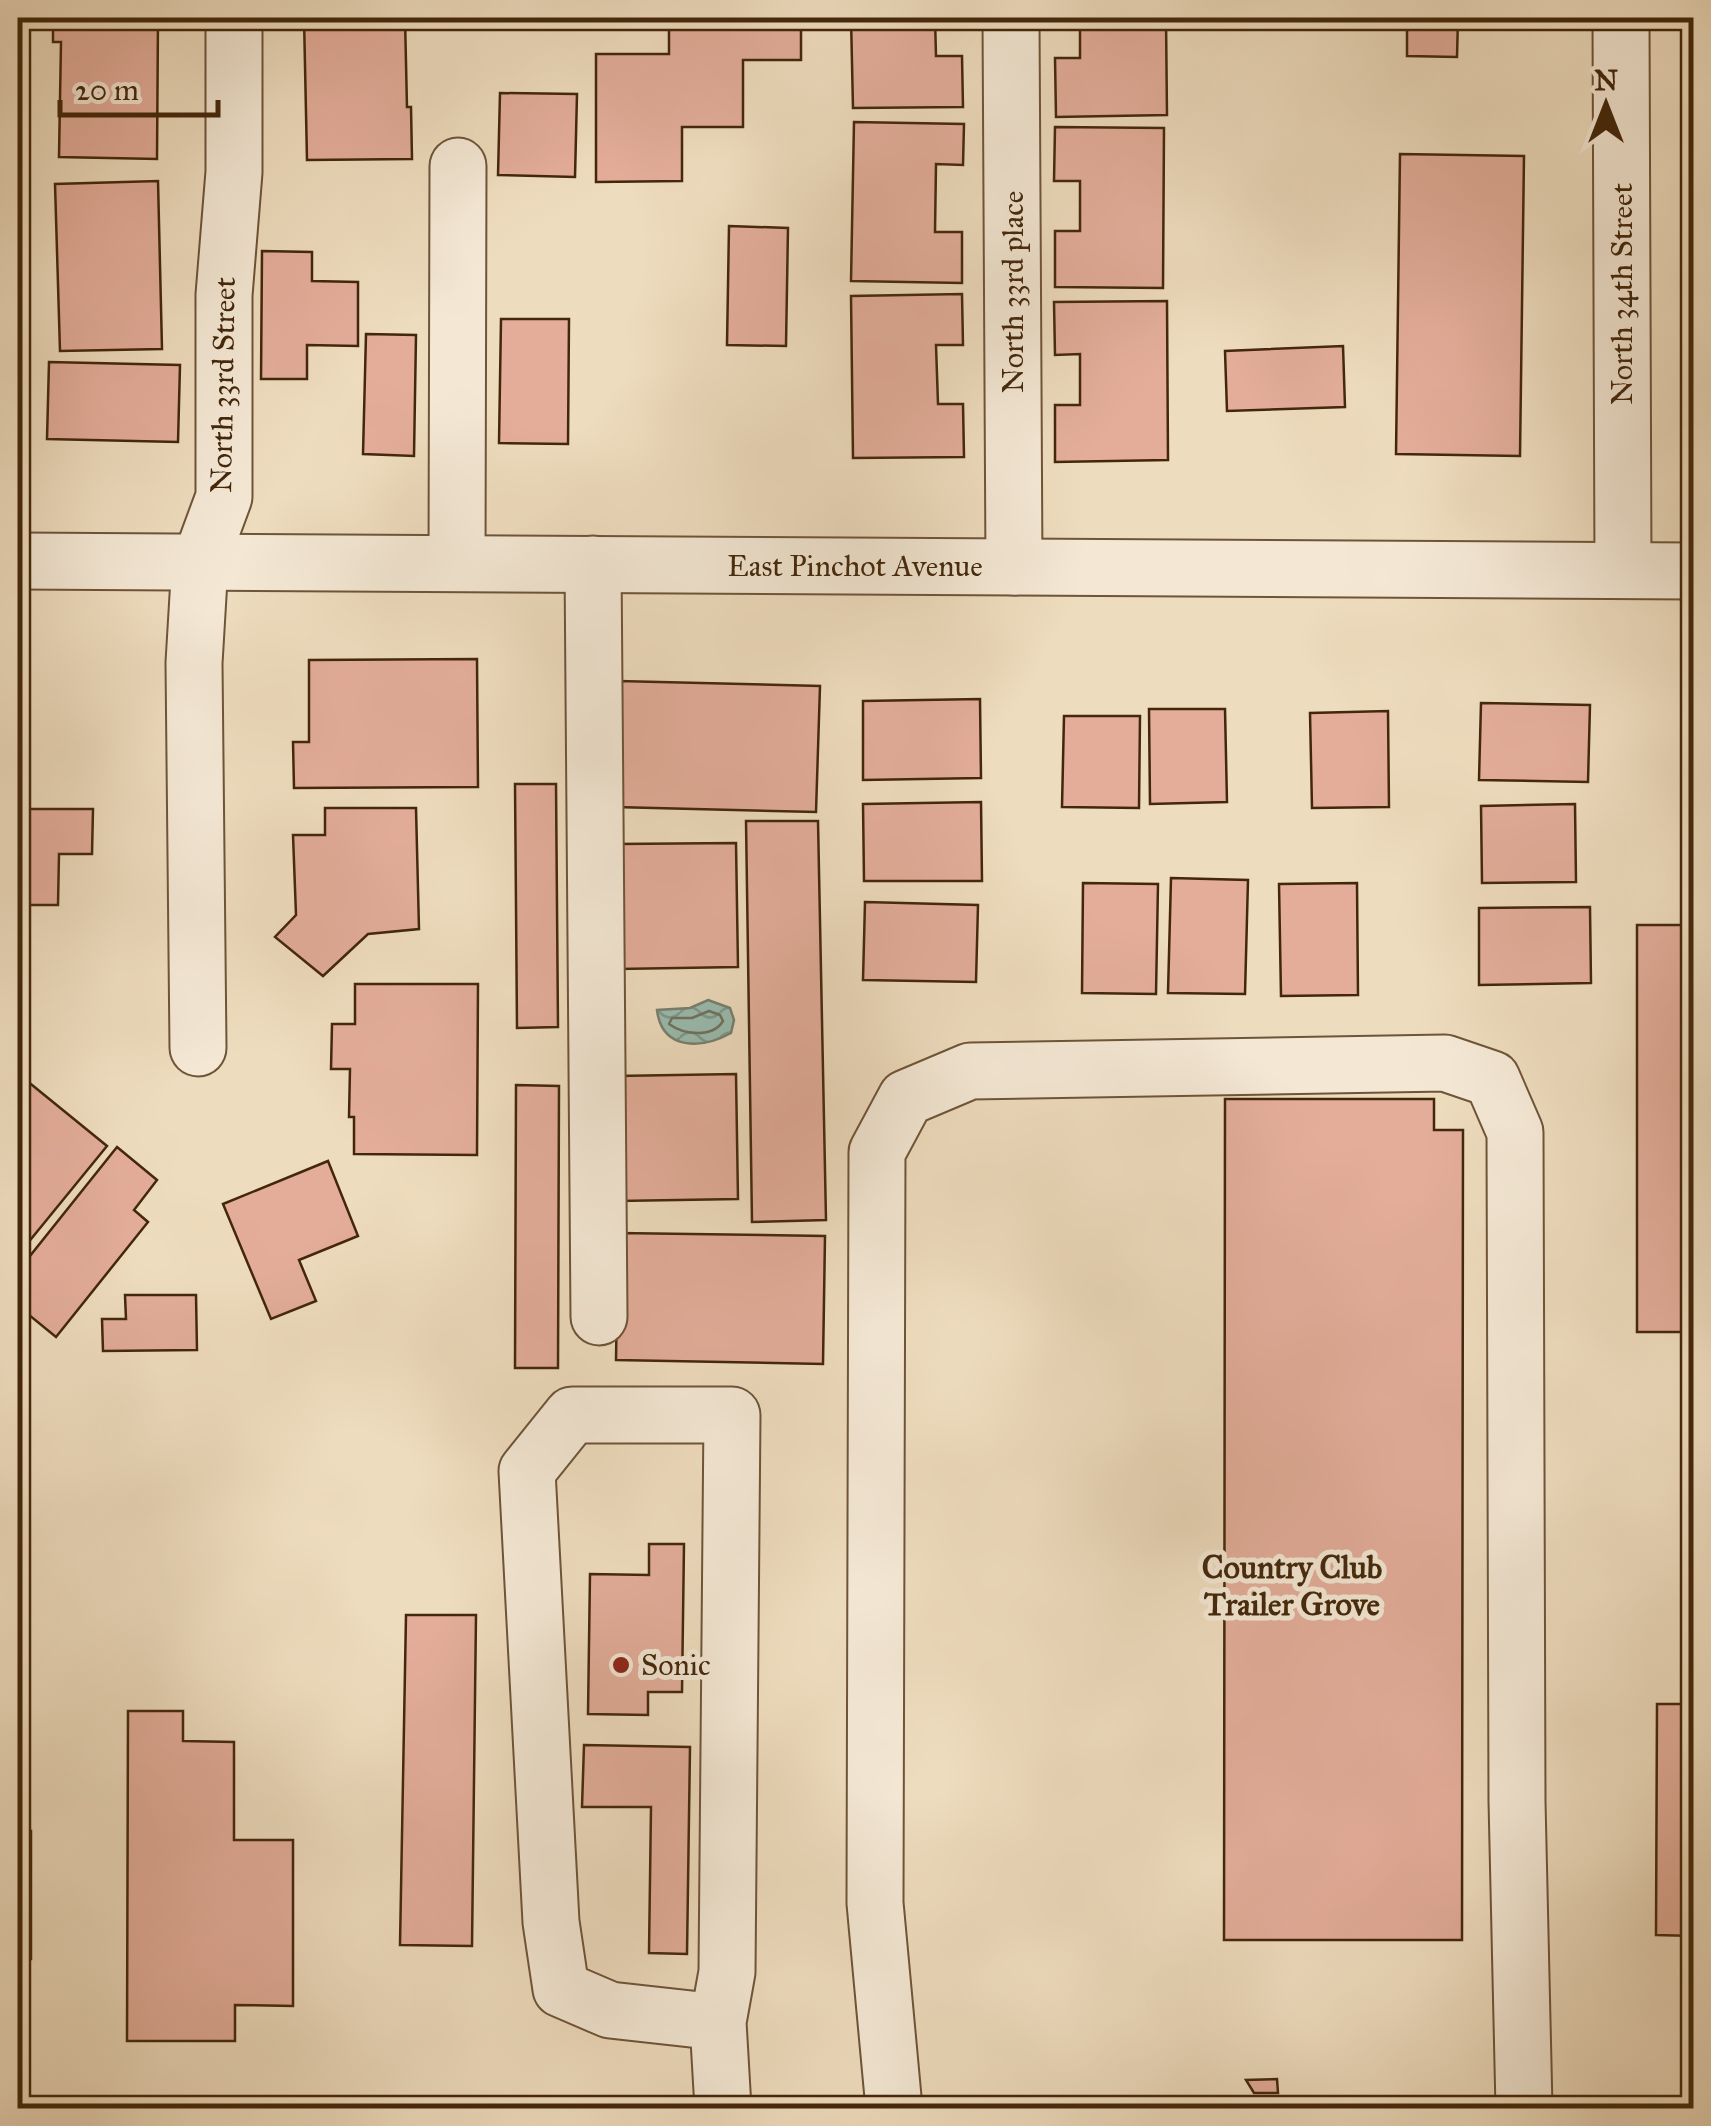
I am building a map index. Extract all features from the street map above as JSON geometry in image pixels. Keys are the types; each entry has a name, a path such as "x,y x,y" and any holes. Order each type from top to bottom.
{"street":[{"name":"North 33rd Street","path":"198,1048 194,662 200,562 224,498 224,295 234,172 234,18"},
{"name":"North 33rd place","path":"1011,18 1014,567"},
{"name":"North 34th Street","path":"1621,18 1624,570"},
{"path":"456,564 458,166"},
{"name":"East Pinchot Avenue","path":"18,560 1694,571"},
{"path":"594,564 599,1317"},
{"path":"894,2108 875,1903 877,1152 906,1098 970,1071 1445,1063 1492,1080 1515,1132 1517,1782 1524,2108"},
{"path":"718,2022 610,2010 560,1989 551,1922 527,1471 572,1415 732,1415 727,1972 718,2022 724,2108"}],"water":[{"path":"708,1000 730,1008 734,1020 731,1033 708,1042 685,1043 675,1040 660,1023 657,1010 690,1008"}],"building":[{"path":"53,18 158,18 157,159 59,157 61,42 53,42"},
{"path":"304,18 405,18 412,159 307,160"},
{"path":"669,18 801,18 801,60 743,60 743,127 682,127 682,181 596,182 596,54 669,54"},
{"path":"851,18 935,18 936,56 962,56 963,107 853,108"},
{"path":"1080,18 1166,18 1167,115 1056,117 1055,58 1080,58"},
{"path":"1365,18 1458,18 1457,57 1407,56 1407,27 1364,26"},
{"path":"18,82 20,269 18,269"},
{"path":"500,93 577,94 575,177 498,175"},
{"path":"854,122 964,124 963,165 936,164 935,232 962,232 962,283 851,281"},
{"path":"1055,127 1164,128 1163,288 1055,287 1055,231 1080,231 1080,181 1054,181"},
{"path":"1400,154 1524,156 1520,456 1396,454"},
{"path":"158,181 162,349 60,351 55,184"},
{"path":"729,226 788,228 786,346 727,345"},
{"path":"262,251 312,252 312,281 358,282 358,346 307,345 307,379 261,379"},
{"path":"962,294 963,345 936,345 938,404 963,404 964,457 853,458 851,296"},
{"path":"1167,301 1168,460 1055,462 1055,405 1080,405 1080,354 1055,355 1054,302"},
{"path":"501,319 569,319 568,444 499,443"},
{"path":"18,330 20,472 18,472"},
{"path":"366,334 416,335 414,456 363,454"},
{"path":"1343,346 1345,407 1227,411 1225,351"},
{"path":"49,362 180,365 178,442 47,439"},
{"path":"477,659 478,787 294,788 293,742 309,742 309,660"},
{"path":"618,681 820,686 816,812 615,807"},
{"path":"980,699 981,778 863,780 863,701"},
{"path":"1481,703 1590,705 1588,782 1479,780"},
{"path":"1149,709 1225,709 1227,802 1150,804"},
{"path":"1388,711 1389,807 1312,808 1310,713"},
{"path":"1064,716 1140,716 1139,808 1062,807"},
{"path":"515,784 556,784 558,1027 517,1028"},
{"path":"981,802 982,881 864,881 863,804"},
{"path":"1575,804 1576,882 1482,883 1481,806"},
{"path":"325,808 416,808 419,929 368,934 323,976 275,937 296,915 293,835 325,835"},
{"path":"18,809 93,809 92,854 59,854 58,905 29,905 29,946 18,946"},
{"path":"746,821 818,821 826,1220 752,1222"},
{"path":"736,843 738,967 618,969 617,844"},
{"path":"1171,878 1248,880 1245,994 1168,993"},
{"path":"1083,883 1158,884 1156,994 1082,993"},
{"path":"1357,883 1358,995 1281,996 1279,884"},
{"path":"865,902 978,905 976,982 863,980"},
{"path":"1590,907 1591,983 1479,985 1479,908"},
{"path":"1637,925 1683,925 1685,1332 1637,1332"},
{"path":"355,984 478,984 477,1155 354,1154 354,1117 349,1117 350,1069 331,1069 332,1024 355,1024"},
{"path":"736,1074 738,1199 618,1201 616,1076"},
{"path":"21,1076 107,1146 18,1255 18,1081"},
{"path":"516,1085 559,1086 558,1368 515,1368"},
{"path":"1225,1099 1434,1099 1434,1130 1463,1130 1462,1940 1224,1940"},
{"path":"117,1147 157,1180 134,1210 148,1222 56,1337 18,1306 18,1271"},
{"path":"328,1161 358,1236 299,1260 316,1301 271,1319 223,1204"},
{"path":"618,1233 825,1236 823,1364 616,1360"},
{"path":"125,1295 196,1295 197,1350 103,1351 102,1319 126,1319"},
{"path":"649,1544 684,1544 682,1692 648,1692 648,1715 588,1714 590,1574 649,1575"},
{"path":"406,1615 476,1615 472,1946 400,1945"},
{"path":"1657,1704 1694,1704 1694,1936 1656,1935"},
{"path":"128,1711 183,1711 183,1741 234,1742 234,1840 293,1840 293,2006 235,2005 235,2041 127,2041"},
{"path":"584,1745 690,1747 687,1954 649,1953 651,1807 582,1807"},
{"path":"18,1831 31,1831 31,1959 18,1959"},
{"path":"1277,2079 1278,2093 1254,2093 1246,2080"}],"place":[{"name":"Sonic","path":"621,1665"}],"district":[{"name":"Country Club Trailer Grove","path":"1292,1586"}]}
